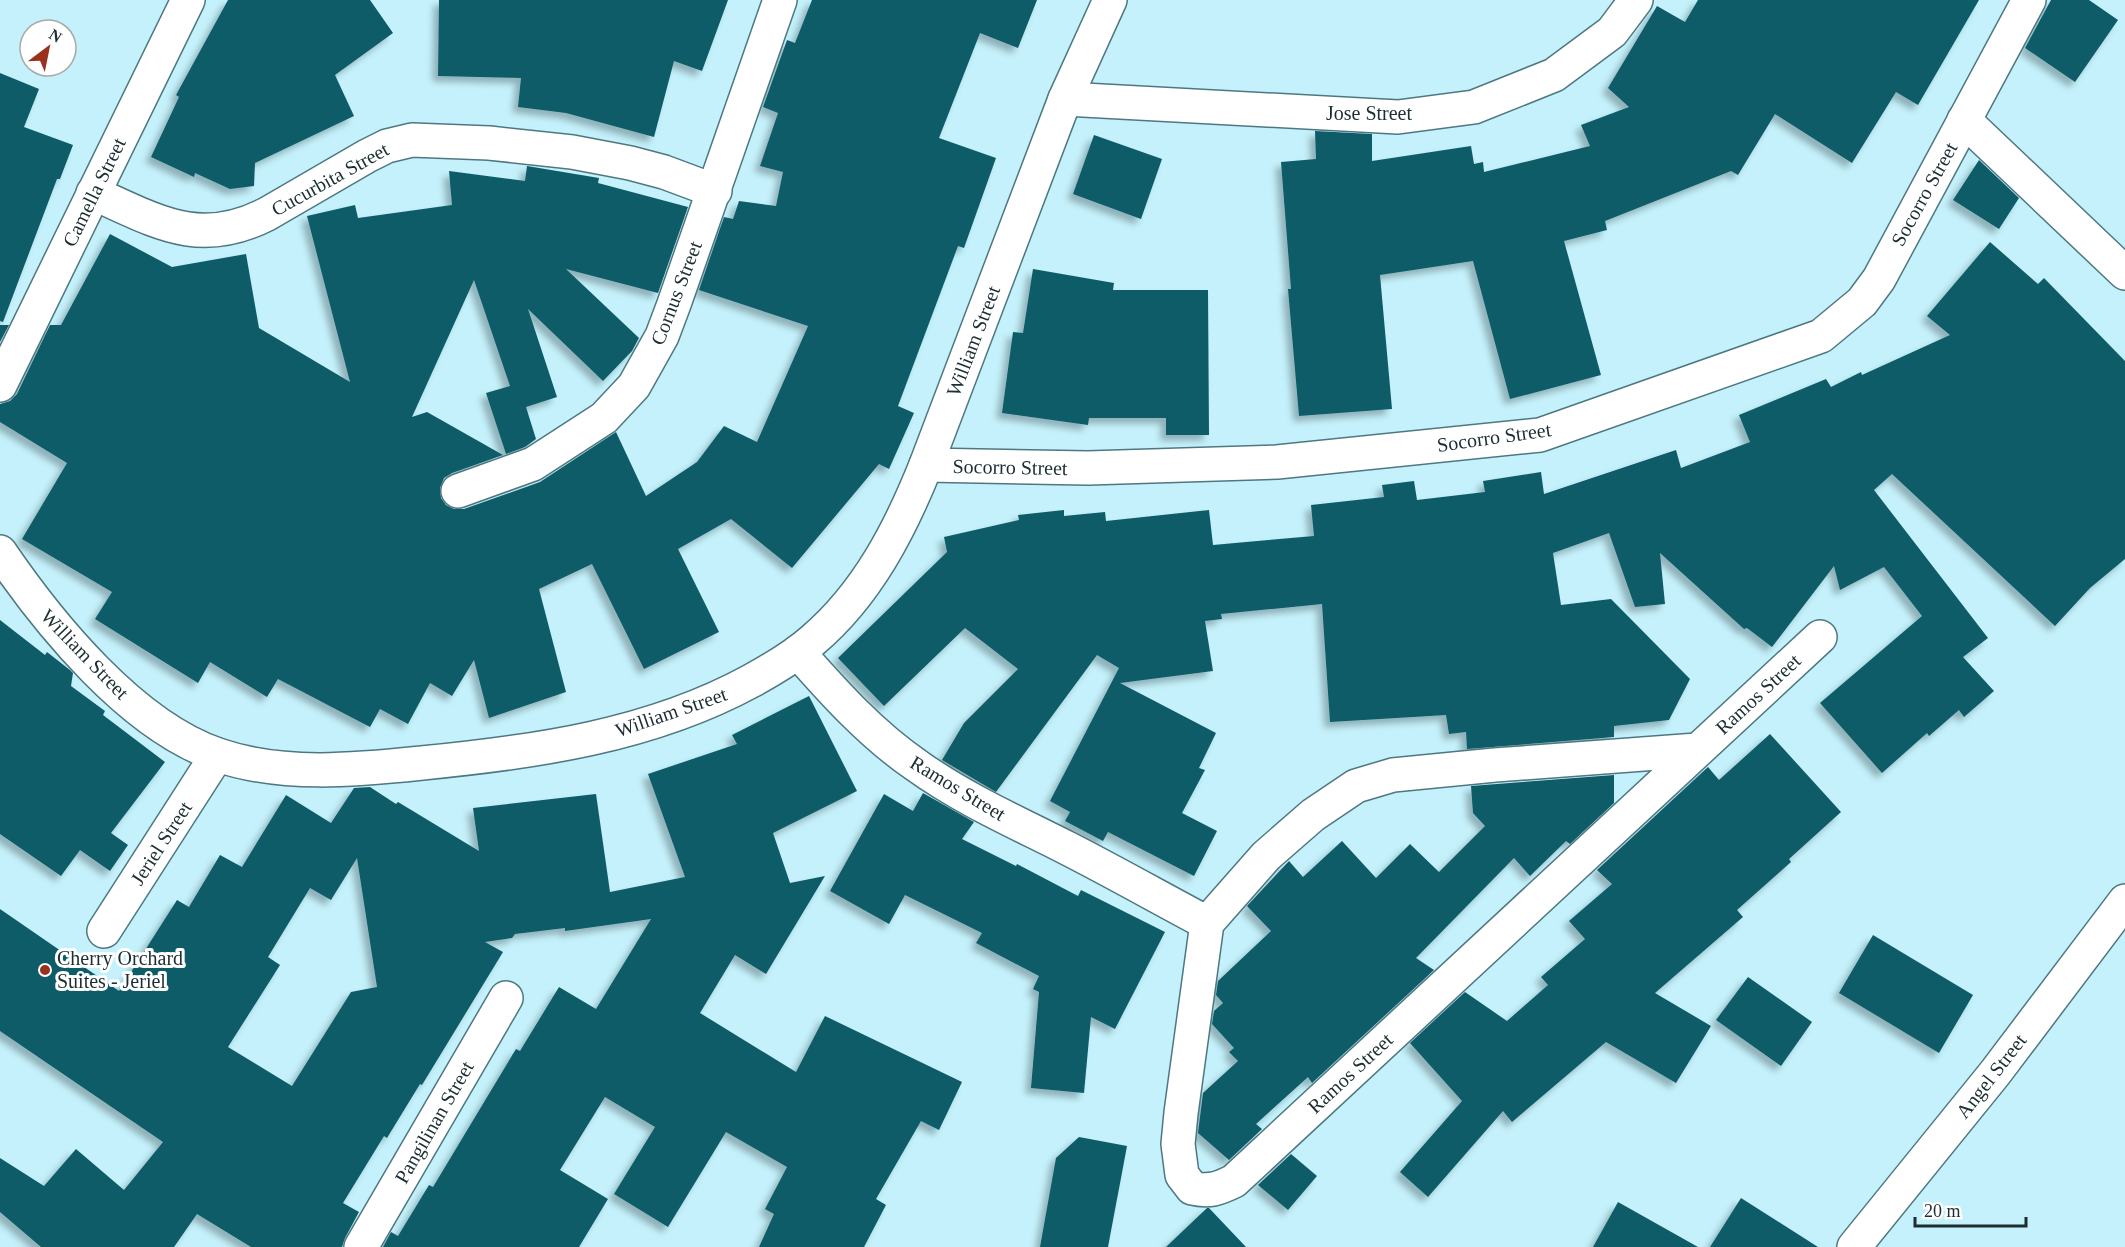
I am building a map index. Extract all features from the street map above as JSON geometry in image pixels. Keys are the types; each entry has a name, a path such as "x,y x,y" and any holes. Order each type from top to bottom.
{"street":[{"name":"Camella Street","path":"0,385 188,0"},
{"name":"Cornus Street","path":"458,491 533,464 587,431 620,404 634,386 662,336 715,191 780,0"},
{"name":"William Street","path":"0,552 34,601 98,673 125,697 160,724 190,742 218,755 253,763 319,770 372,768 520,753 614,733 690,710 733,691 798,652 834,621 873,573 910,503 926,465 1065,99 1110,0"},
{"name":"Jose Street","path":"1065,99 1398,117 1474,107 1554,75 1612,32 1636,0"},
{"name":"Socorro Street","path":"926,465 1088,468 1277,462 1540,435 1821,336 1862,302 1879,279 2029,0"},
{"name":"Socorro Street","path":"1964,120 2125,273"},
{"name":"Cucurbita Street","path":"93,193 172,227 211,231 231,228 249,223 267,214 387,146 412,140 489,143 572,152 664,172 715,191"},
{"name":"Ramos Street","path":"798,652 834,693 873,731 915,765 958,794 1098,864 1207,923 1178,1144 1182,1175 1192,1188 1206,1192 1234,1181 1820,637"},
{"path":"1207,923 1266,856 1313,815 1356,786 1393,775 1697,750"},
{"name":"Jeriel Street","path":"104,931 218,755"},
{"name":"Angel Street","path":"1854,1247 1995,1073 2125,901"},
{"name":"Pangilinan Street","path":"361,1247 506,998"}],"building":[{"path":"228,0 370,0 393,33 335,75 354,116 255,163 254,186 230,189 195,173 194,177 151,157 179,97 176,95"},
{"path":"439,0 728,0 702,71 674,61 654,137 566,113 518,107 521,78 438,76"},
{"path":"812,0 1037,0 1018,48 980,33 939,138 996,158 964,248 958,246 898,406 914,413 889,469 879,464 792,568 731,519 678,549 719,632 644,669 592,564 539,589 566,692 489,718 474,660 452,696 430,683 408,724 380,709 370,727 278,679 267,697 210,662 198,683 95,619 112,592 22,539 67,463 0,422 0,404 10,401 17,394 50,325 61,325 110,234 172,267 246,254 259,328 350,382 307,216 355,205 358,218 452,205 449,171 525,181 527,166 599,178 598,183 688,207 658,293 566,269 639,338 632,351 603,381 528,309 557,397 526,407 536,439 525,447 506,454 486,393 510,386 474,280 412,417 427,412 503,455 444,478 440,488 441,498 446,505 454,509 464,509 540,482 616,432 646,496 697,462 724,426 757,442 808,326 699,290 724,217 733,219 739,201 776,206 783,172 760,166 778,113 763,107 787,40 795,43"},
{"path":"1698,0 1979,0 1918,105 1896,92 1852,163 1775,114 1738,175 1731,171 1605,221 1607,230 1564,241 1601,375 1510,399 1473,261 1380,275 1392,409 1299,416 1288,289 1291,289 1281,162 1316,159 1315,131 1372,134 1372,161 1471,146 1474,164 1483,162 1484,172 1590,146 1581,125 1629,107 1608,88 1657,6 1685,22"},
{"path":"2051,0 2089,0 2118,20 2075,82 2025,48"},
{"path":"0,73 39,89 24,127 73,145 60,179 57,179 3,322 0,321"},
{"path":"1094,135 1162,159 1141,219 1073,194"},
{"path":"1979,160 2019,198 1999,229 1953,200"},
{"path":"1990,242 2038,284 2044,278 2125,361 2125,559 2090,588 2055,626 1892,474 1874,490 1988,638 1963,657 1994,691 1964,717 1959,710 1929,736 1927,733 1882,773 1820,703 1922,616 1884,567 1840,590 1834,566 1772,647 1747,628 1744,629 1660,553 1665,604 1635,607 1609,533 1553,553 1561,605 1611,599 1690,679 1669,720 1614,726 1614,737 1467,749 1466,732 1449,734 1446,715 1330,722 1322,604 1221,614 1222,619 1205,621 1213,671 1120,683 1216,733 1199,768 1205,770 1182,813 1217,831 1194,876 1108,832 1103,841 1065,821 1070,812 1050,801 1119,668 1097,655 996,792 942,760 964,723 1018,669 965,628 884,706 838,658 947,552 944,537 1019,520 1018,515 1064,510 1064,516 1105,512 1106,521 1209,510 1213,545 1314,536 1311,505 1384,497 1382,485 1414,481 1417,500 1485,492 1483,481 1541,472 1544,494 1676,450 1681,468 1750,442 1739,415 1826,379 1831,387 1950,335 1927,316"},
{"path":"1033,269 1114,283 1113,290 1208,290 1209,435 1166,435 1166,418 1089,418 1088,425 1002,413 1013,332 1023,333"},
{"path":"0,325 9,325 0,342"},
{"path":"0,620 45,655 47,652 70,670 73,673 71,686 105,711 103,715 165,762 111,833 128,845 110,871 80,850 61,876 0,834"},
{"path":"809,696 857,791 773,833 790,883 825,876 766,974 735,955 700,1013 796,1072 825,1016 962,1082 939,1130 921,1121 876,1199 886,1205 864,1247 759,1247 774,1214 765,1209 787,1167 726,1132 668,1227 614,1194 655,1127 605,1097 560,1170 608,1199 579,1247 383,1247 391,1232 398,1236 429,1185 433,1187 516,1049 520,1051 559,987 596,1009 651,919 565,931 565,928 515,934 512,938 485,942 503,952 422,1085 420,1084 387,1138 384,1136 343,1203 359,1212 342,1247 251,1247 197,1214 174,1247 41,1247 0,1212 0,1158 44,1186 76,1149 124,1190 163,1142 0,1031 0,909 119,991 177,900 189,907 220,855 242,867 286,795 331,823 354,788 370,787 479,851 473,808 596,794 610,892 685,877 648,774 737,744 732,735","holes":["357,858 377,987 351,992 292,1086 228,1047 280,965 268,957 310,888 331,900"]},
{"path":"1770,734 1841,812 1789,859 1791,862 1737,910 1743,917 1655,993 1711,1026 1676,1083 1606,1042 1512,1122 1503,1111 1428,1197 1400,1172 1462,1101 1410,1043 1465,992 1507,1021 1548,985 1541,977 1585,939 1569,921 1612,884 1597,870 1708,767 1719,780"},
{"path":"1614,775 1614,803 1570,844 1566,841 1530,876 1514,858 1416,958 1434,970 1312,1083 1308,1077 1256,1124 1262,1129 1229,1160 1198,1133 1203,1093 1238,1061 1229,1052 1234,1048 1212,1024 1214,1011 1223,1003 1216,995 1218,981 1271,931 1247,906 1289,861 1303,877 1342,841 1376,878 1410,844 1439,872 1485,826 1473,813 1471,786"},
{"path":"923,793 974,822 962,839 1016,866 1017,864 1078,896 1081,890 1165,932 1115,1029 1091,1017 1084,1093 1031,1088 1039,992 1033,989 1039,976 976,943 982,933 905,895 889,924 830,891 884,794 913,811"},
{"path":"1873,935 1973,995 1939,1053 1839,993"},
{"path":"1748,977 1812,1022 1781,1066 1716,1020"},
{"path":"1079,1137 1127,1146 1108,1247 1040,1247 1056,1158"},
{"path":"1291,1154 1317,1176 1288,1210 1258,1185"},
{"path":"1741,1198 1818,1247 1710,1247"},
{"path":"1618,1202 1698,1247 1593,1247"},
{"path":"1207,1208 1246,1247 1166,1247"}],"place":[{"name":"Cherry Orchard Suites - Jeriel","path":"45,970"}]}
